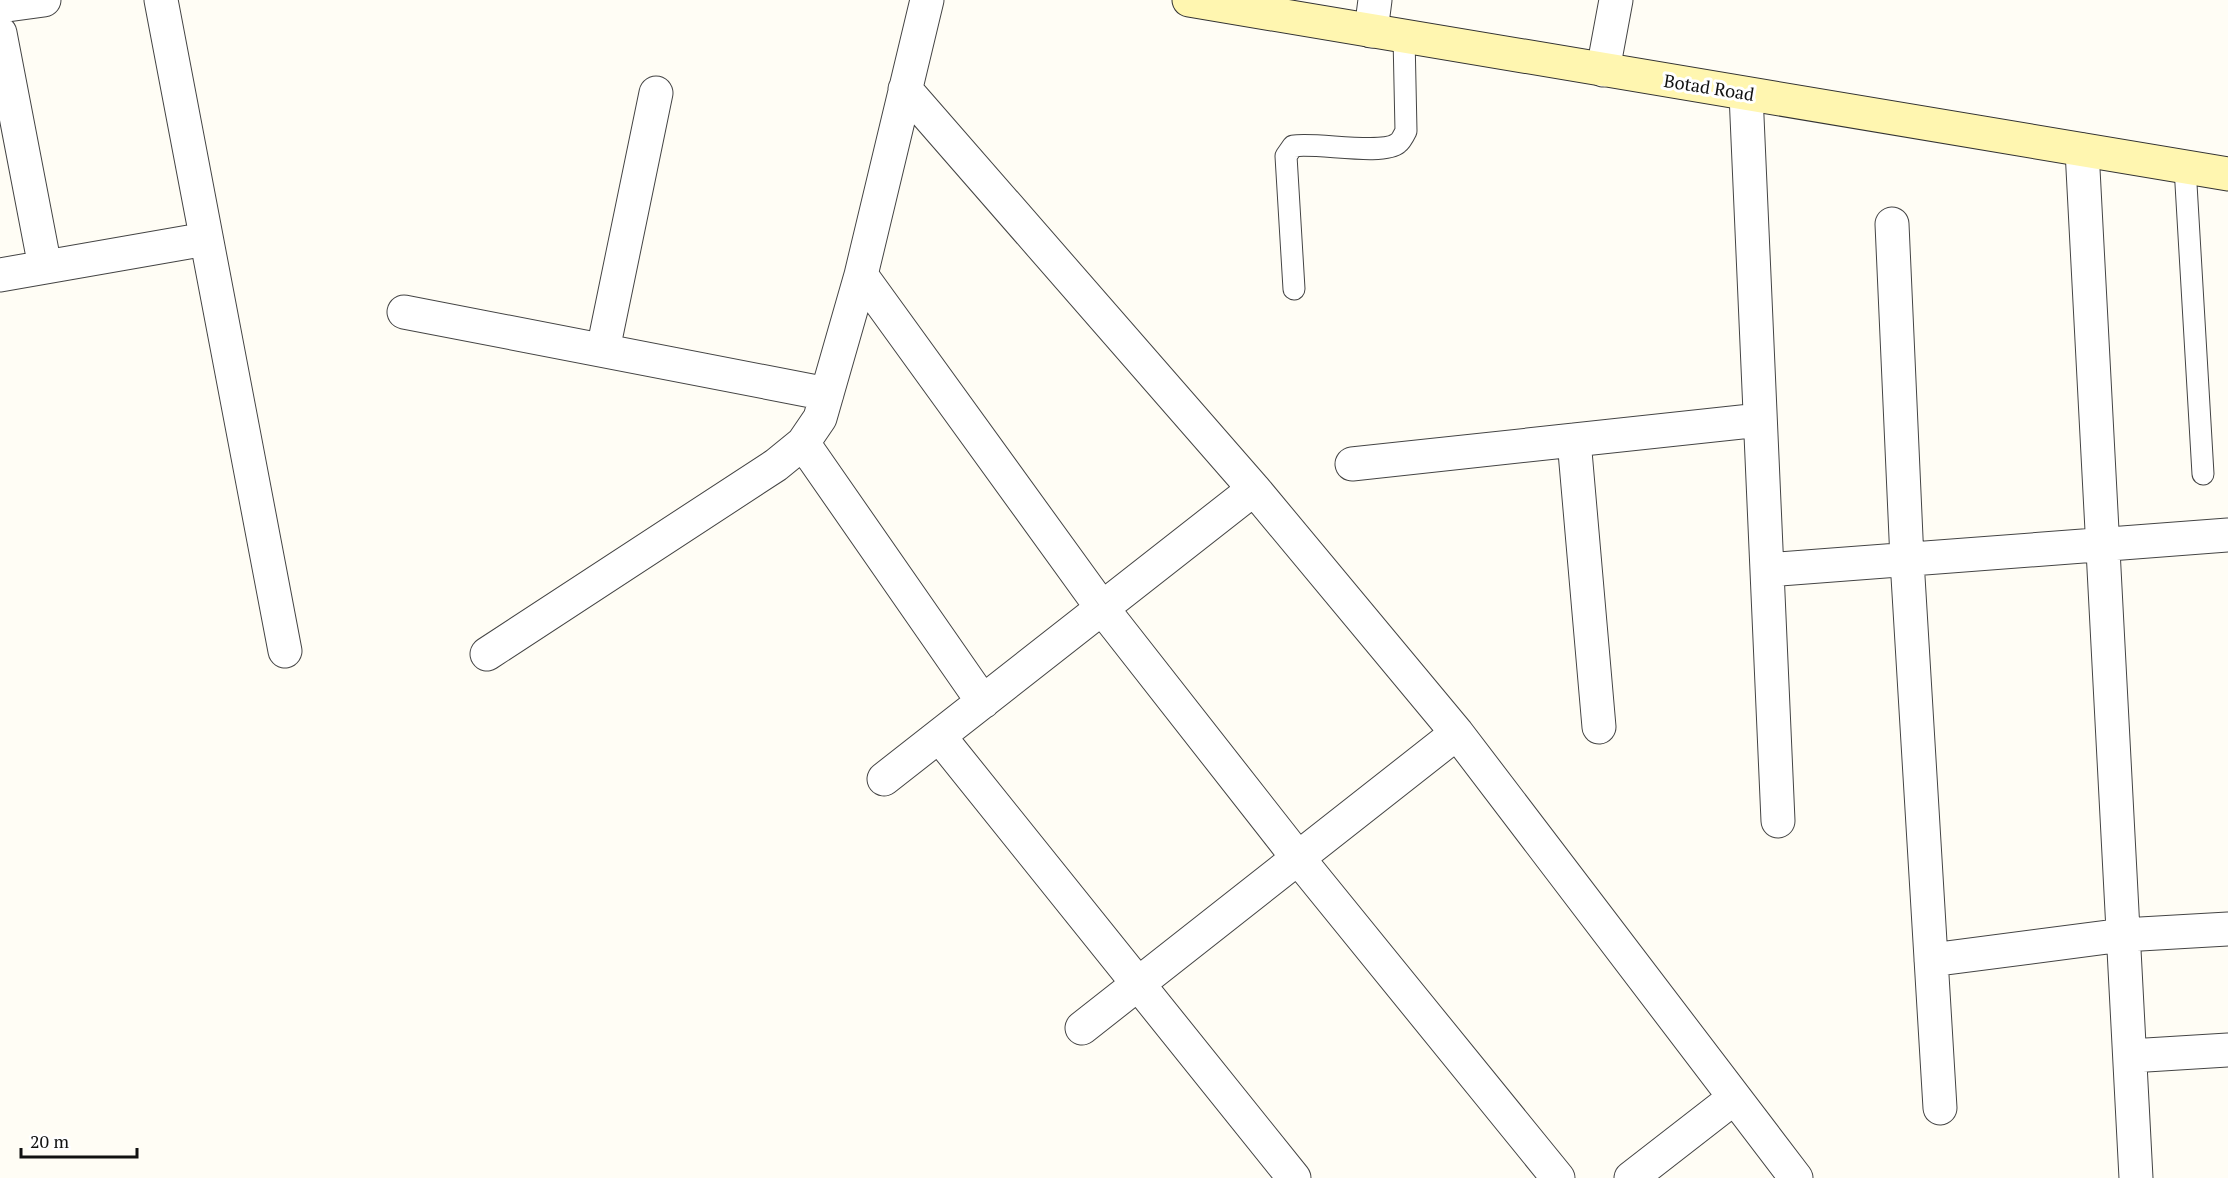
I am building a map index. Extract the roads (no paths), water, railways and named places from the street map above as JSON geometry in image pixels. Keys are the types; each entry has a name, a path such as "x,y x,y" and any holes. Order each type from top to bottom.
{"main road":[{"name":"Botad Road","path":"1189,0 1373,16 1404,37 2228,174"}],"street":[{"path":"0,6 45,0"},
{"path":"161,0 285,651"},
{"path":"488,654 776,465 803,443 820,418 861,275 927,0"},
{"path":"1603,70 1617,0"},
{"path":"0,33 45,267"},
{"path":"905,88 1254,489 1456,733 1796,1178"},
{"path":"603,350 656,93"},
{"path":"1746,94 1778,821"},
{"path":"2082,150 2136,1178"},
{"path":"1892,224 1906,560 1940,1108"},
{"path":"0,275 206,239"},
{"path":"861,275 1102,608 1298,858 1558,1178"},
{"path":"404,312 827,394"},
{"path":"1352,464 1760,420"},
{"path":"1574,440 1599,727"},
{"path":"803,443 983,702"},
{"path":"884,779 1254,489"},
{"path":"1767,570 2228,535"},
{"path":"1082,1028 1456,733"},
{"path":"939,736 1294,1178"},
{"path":"1931,960 2123,935 2228,928"},
{"path":"2130,1056 2228,1050"},
{"path":"1631,1178 1734,1098"}],"lane":[{"path":"1294,289 1286,156 1293,146 1305,144 1383,149 1397,144 1406,131 1404,37"},
{"path":"2185,167 2203,474"}]}
